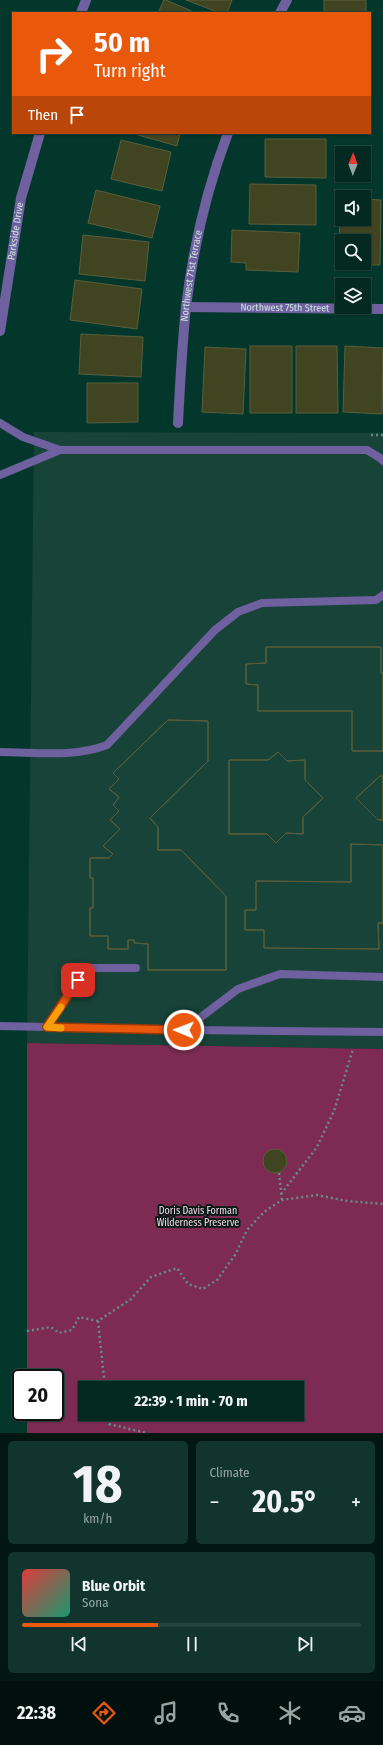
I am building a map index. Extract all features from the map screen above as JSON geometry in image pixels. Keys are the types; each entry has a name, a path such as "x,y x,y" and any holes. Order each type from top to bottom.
{"street":[{"path":"81,12 86,0"},
{"path":"281,12 287,0"},
{"name":"Parkside Drive","path":"0,331 21,198 40,134"},
{"name":"Northwest 71st Terrace","path":"178,423 186,307 199,236 218,159 228,134"},
{"name":"Northwest 75th Street","path":"186,307 383,309"}],"lane":[{"path":"0,424 23,437 60,450 367,450 380,458 383,462"},
{"path":"0,475 60,450"},
{"path":"0,752 68,753 92,750 107,745 215,630 238,612 262,603 376,600 383,595"},
{"path":"47,1027 86,968 136,968"},
{"path":"184,1030 238,989 280,974 383,977"},
{"path":"0,1026 383,1032"}],"path":[{"path":"281,1194 317,1148 334,1111 352,1049"},
{"path":"279,1173 282,1200"},
{"path":"27,1331 51,1327 59,1334 72,1330 79,1317 98,1321 131,1299 151,1277 177,1268 188,1284 203,1289 217,1280 235,1255 247,1230 264,1212 282,1200 317,1195 347,1201 383,1204"},
{"path":"98,1321 104,1381"},
{"path":"109,1421 109,1424 146,1433"}],"shaded area":[{"path":"34,432 383,433 383,1049 27,1043"}],"green space":[{"name":"Doris Davis Forman Wilderness Preserve","path":"27,1043 383,1049 383,1433 27,1433 27,1421 64,1421 64,1369 27,1369"}],"building":[{"path":"164,0 166,0 194,12 158,12"},
{"path":"186,0 232,0 227,12 217,12"},
{"path":"324,0 366,0 366,12 324,12"},
{"path":"135,134 180,134 177,146"},
{"path":"265,139 326,139 326,178 265,177"},
{"path":"121,140 171,152 162,191 111,179"},
{"path":"250,184 316,185 316,225 249,224"},
{"path":"96,190 160,206 152,238 88,223"},
{"path":"371,199 381,200 380,265 371,265 371,234 339,234 340,226 371,226"},
{"path":"232,230 300,233 298,272 246,270 246,263 231,262"},
{"path":"83,235 149,242 145,281 79,274"},
{"path":"75,280 142,289 137,329 70,320"},
{"path":"81,334 143,337 141,377 79,374"},
{"path":"250,346 292,346 292,413 250,413"},
{"path":"296,346 337,346 338,413 296,413"},
{"path":"345,346 383,348 382,414 343,412"},
{"path":"205,347 246,349 243,414 202,412"},
{"path":"87,383 138,383 138,422 87,423"},
{"path":"266,647 381,647 381,673 383,673 383,751 352,751 352,711 258,711 258,685 246,684 246,664 266,663"},
{"path":"266,647 381,647 381,673 383,673 383,751 352,751 352,711 258,711 258,685 246,684 246,664 266,663"},
{"path":"168,720 208,721 208,761 150,818 158,827 158,850 181,850 226,896 226,970 148,970 148,944 134,943 134,940 128,940 128,949 108,949 108,936 90,936 90,908 93,908 93,878 90,878 90,858 109,858 113,854 103,846 120,829 110,820 119,811 113,805 119,797 109,789 119,779 113,773"},
{"path":"168,720 208,721 208,761 150,818 158,827 158,850 181,850 226,896 226,970 148,970 148,944 134,943 134,940 128,940 128,949 108,949 108,936 90,936 90,908 93,908 93,878 90,878 90,858 109,858 113,854 103,846 120,829 110,820 119,811 113,805 119,797 109,789 119,779 113,773"},
{"path":"278,752 287,761 305,760 305,780 323,798 303,817 303,834 286,833 276,843 267,834 229,834 229,760 268,760"},
{"path":"278,752 287,761 305,760 305,780 323,798 303,817 303,834 286,833 276,843 267,834 229,834 229,760 268,760"},
{"path":"380,776 383,776 383,820 378,820 356,798"},
{"path":"380,776 383,776 383,820 378,820 356,798"},
{"path":"351,844 383,845 383,923 378,923 379,949 264,948 264,930 245,930 245,910 256,910 256,881 351,882"},
{"path":"351,844 383,845 383,923 378,923 379,949 264,948 264,930 245,930 245,910 256,910 256,881 351,882"},
{"path":"275,1149 280,1150 286,1156 286,1166 280,1172 275,1173 270,1172 264,1166 263,1161 264,1156 270,1150"}],"slow traffic":[{"path":"61,1007 47,1027 61,1028"}],"route":[{"path":"78,980 47,1027 184,1030"}]}
